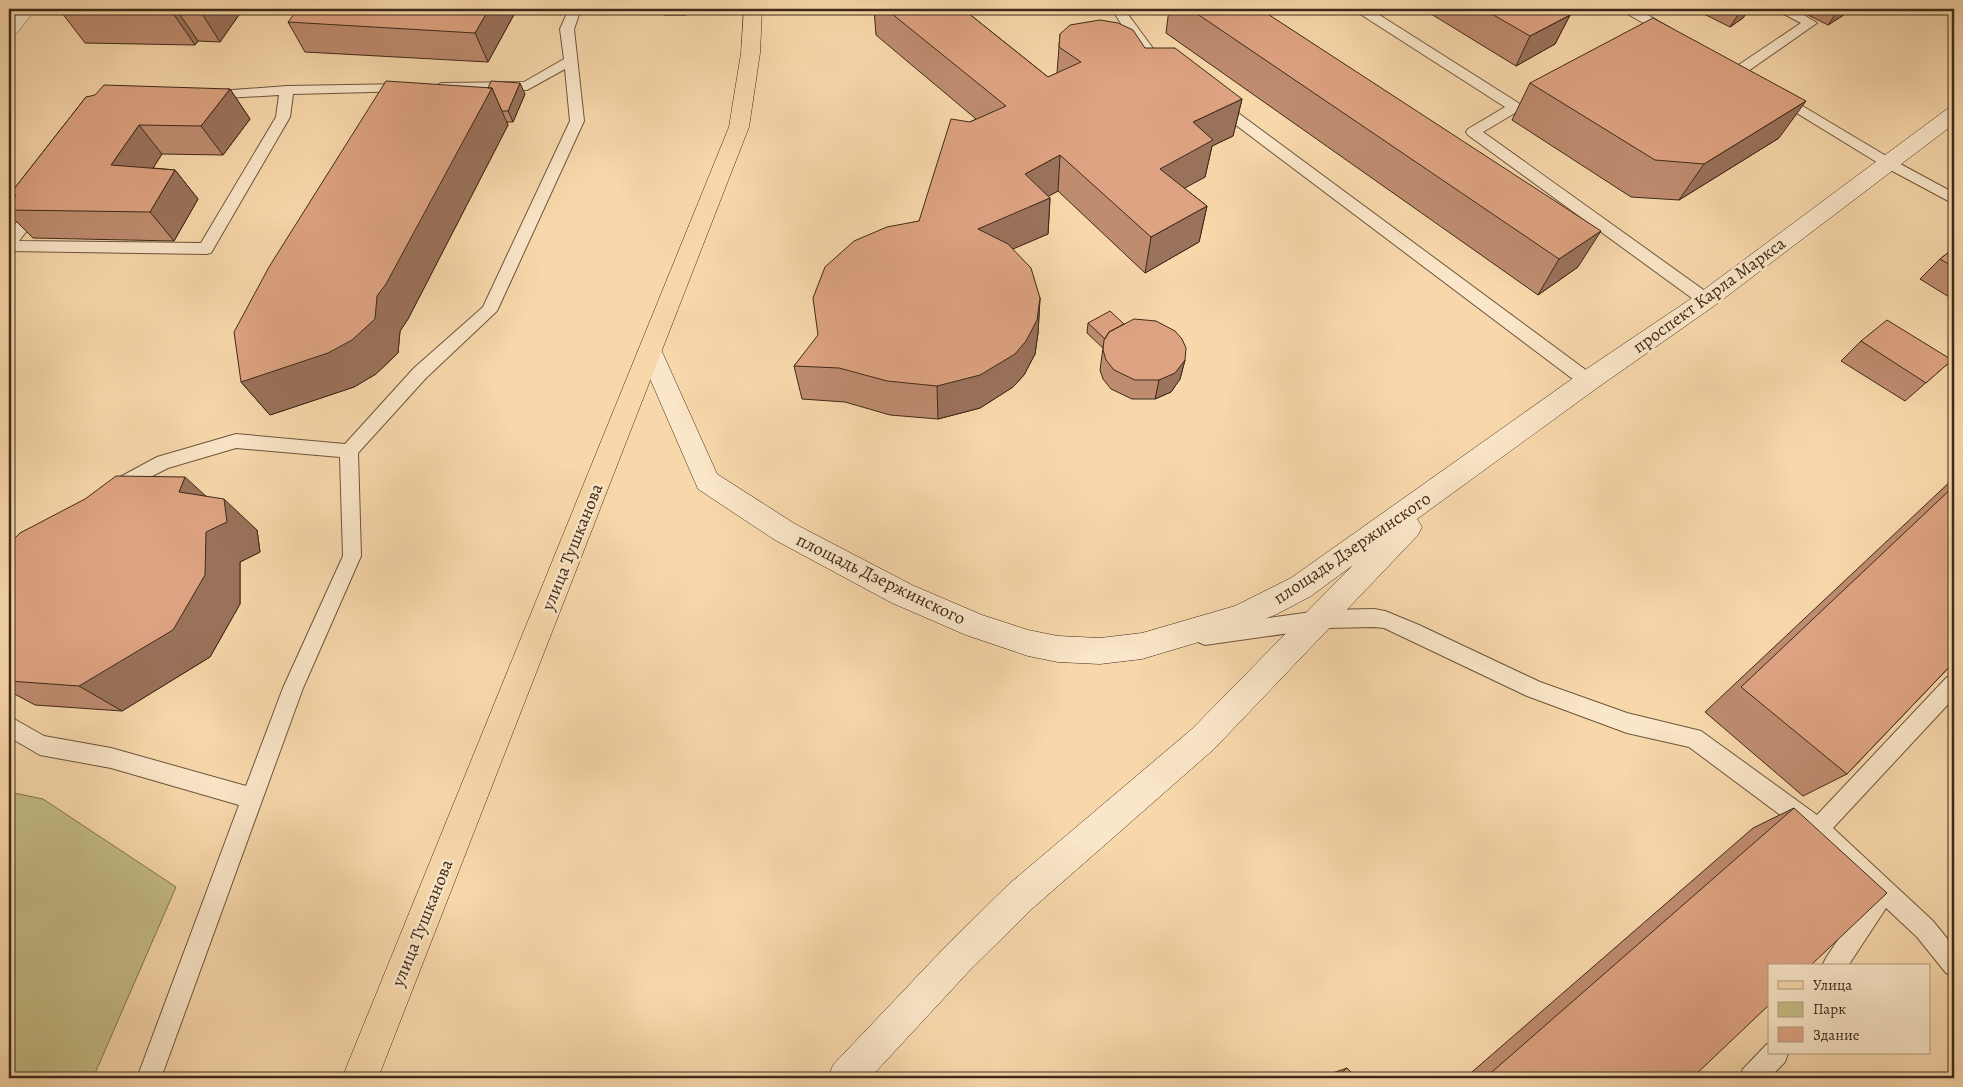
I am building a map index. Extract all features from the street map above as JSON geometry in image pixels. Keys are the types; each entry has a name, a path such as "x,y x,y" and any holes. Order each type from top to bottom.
{"main road":[{"path":"9,30 27,9"},
{"name":"улица Тушканова","path":"360,1078 739,127 749,71 753,34 753,9"},
{"name":"проспект Карла Маркса","path":"1460,473 1588,381 1706,300 1954,114"},
{"name":"площадь Дзержинского","path":"650,352 707,481 785,532 902,594 976,626 1028,643 1058,649 1100,651 1142,646 1239,617 1289,594 1351,552 1460,473"},
{"path":"846,1078 953,963 1021,896 1203,738 1460,473"}],"lane":[{"path":"149,1078 293,688 352,556 349,451 420,374 489,311 577,121 567,29 575,9"},
{"path":"1118,9 1150,54 1174,72"},
{"path":"1362,9 1515,107 1473,132 1706,300"},
{"path":"1629,9 1680,38"},
{"path":"1785,9 1810,23 1735,69 1888,163 1954,199"},
{"path":"191,96 287,90 527,86 571,60"},
{"path":"9,244 206,249 283,117 287,90"},
{"path":"1206,95 1588,381"},
{"path":"9,244 45,197"},
{"path":"96,498 163,462 236,440 349,451"},
{"path":"1142,646 1318,619 1374,618 1385,620 1412,631 1534,689 1627,723 1694,738 1818,829 1925,929 1954,965"},
{"path":"1818,829 1954,684"},
{"path":"9,726 40,744 111,758 252,798"},
{"path":"1835,964 1884,890"},
{"path":"1752,1078 1775,1054"}],"green space":[{"path":"9,792 43,799 176,887 93,1078 9,1078"}],"building":[{"path":"298,9 489,9 475,33 288,22"},
{"path":"886,9 963,9 1048,77 1081,62 1059,47 1060,34 1070,25 1100,20 1118,23 1133,30 1145,48 1175,48 1242,99 1193,122 1213,140 1160,169 1207,206 1151,237 1060,155 1025,174 1050,198 978,229 1008,244 1031,268 1040,298 1037,320 1026,341 1015,354 980,375 937,386 887,381 839,368 794,366 818,335 813,298 825,267 854,241 887,227 919,221 951,119 970,122 1006,106"},
{"path":"1190,9 1260,9 1601,231 1559,259"},
{"path":"1483,9 1560,9 1570,15 1530,36"},
{"path":"1653,18 1806,101 1704,164 1655,160 1530,83"},
{"path":"386,81 492,88 386,284 377,296 375,319 352,340 328,353 241,382 234,332 269,267"},
{"path":"491,81 520,83 508,111 502,111 492,88 488,88"},
{"path":"104,85 230,89 201,126 139,125 111,165 175,170 150,212 9,210 9,204 16,195 10,194 86,97 95,95"},
{"path":"1954,248 1954,267 1940,259"},
{"path":"1110,311 1124,324 1109,332 1105,339 1088,323"},
{"path":"1134,319 1156,321 1175,331 1182,339 1186,348 1185,360 1175,373 1159,380 1135,380 1114,370 1106,360 1103,350 1104,340 1109,332"},
{"path":"1887,320 1952,360 1926,383 1861,341"},
{"path":"116,476 185,477 179,492 224,499 227,522 206,532 205,575 173,630 79,686 9,681 9,544 20,533 85,499"},
{"path":"1954,486 1954,662 1847,774 1741,687"},
{"path":"1794,808 1887,893 1812,964 1768,964 1768,1006 1692,1078 1485,1078"},
{"path":"1347,1068 1356,1078 1336,1078"}]}
